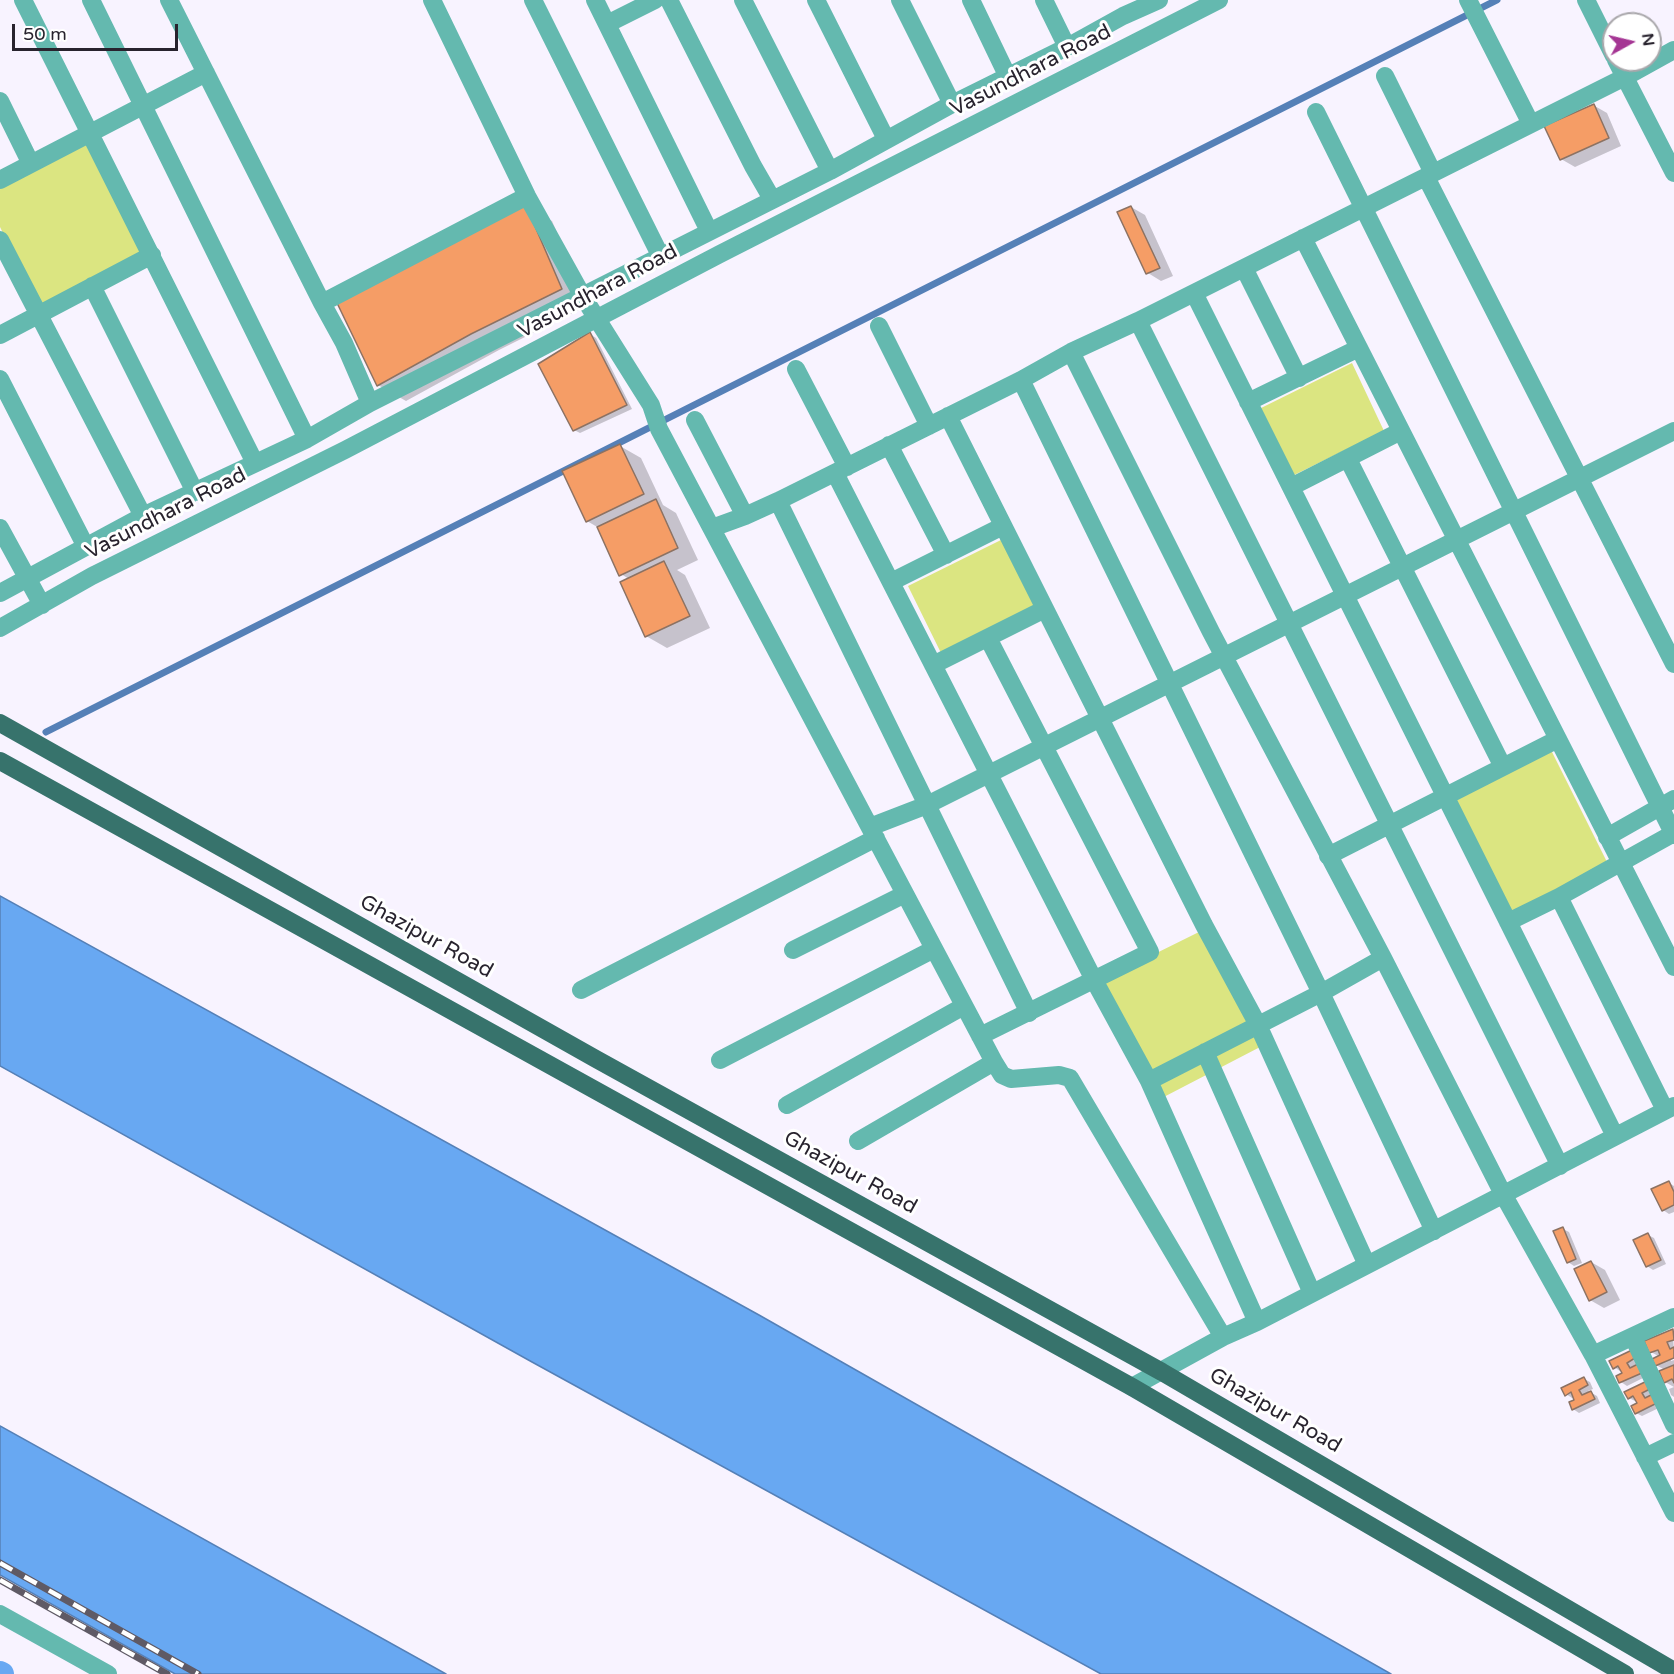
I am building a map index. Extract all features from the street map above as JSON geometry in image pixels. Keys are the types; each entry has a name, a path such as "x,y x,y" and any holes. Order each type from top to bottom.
{"main road":[{"name":"Ghazipur Road","path":"0,723 586,1053 1162,1372 1674,1671"},
{"path":"0,761 1132,1387 1624,1674"}],"street":[{"path":"24,0 255,463"},
{"path":"91,0 307,439"},
{"path":"169,0 344,343 370,403"},
{"path":"432,0 527,196 582,295 651,405 660,429 994,1062 1002,1075 1011,1079 1059,1075 1070,1078 1222,1337"},
{"path":"533,0 660,255"},
{"path":"595,0 710,231"},
{"path":"607,24 655,0"},
{"path":"669,0 772,199"},
{"path":"743,0 830,171"},
{"path":"816,0 886,139"},
{"path":"900,0 952,104"},
{"path":"971,0 1007,75"},
{"path":"1044,0 1067,47"},
{"name":"Vasundhara Road","path":"0,593 143,516 307,439 370,403 830,171 1007,75 1067,47 1119,8 1158,0"},
{"name":"Vasundhara Road","path":"0,628 92,576 345,450 596,318 1219,0"},
{"path":"1468,0 1531,124"},
{"path":"1586,0 1602,32"},
{"path":"712,528 745,516 841,470 1021,380 1071,352 1138,321 1625,77 1674,50"},
{"path":"1622,72 1674,173"},
{"path":"0,180 206,74"},
{"path":"1385,76 1430,175 1579,478 1674,664"},
{"path":"0,101 31,164"},
{"path":"1316,112 1514,510 1667,803 1674,834 1508,922"},
{"path":"322,303 527,196"},
{"path":"1303,238 1674,967"},
{"path":"0,240 143,516"},
{"path":"0,335 152,255"},
{"path":"1244,268 1299,378"},
{"path":"92,286 195,492"},
{"path":"1194,293 1615,1136"},
{"path":"1138,321 1560,1166"},
{"path":"879,326 929,426"},
{"path":"1248,402 1359,348"},
{"path":"1071,352 1224,657 1383,958 1503,1194 1593,1354 1674,1513"},
{"path":"796,369 891,582 1094,980 1149,1081 1257,1322"},
{"path":"0,379 86,547"},
{"path":"1021,380 1321,993 1434,1231"},
{"path":"948,416 1204,925 1258,1025 1367,1265"},
{"path":"695,420 745,516"},
{"path":"1291,487 1401,430"},
{"path":"581,990 873,832 1674,431"},
{"path":"889,445 946,555"},
{"path":"1348,459 1503,767"},
{"path":"778,501 1029,1013"},
{"path":"891,582 1003,526"},
{"path":"0,528 42,604"},
{"path":"933,665 1045,609"},
{"path":"980,1036 1150,952 988,638"},
{"path":"1328,856 1558,739"},
{"path":"1607,837 1667,803"},
{"path":"793,950 905,894"},
{"path":"1132,1387 1222,1337 1257,1322 1670,1108 1558,897"},
{"path":"720,1060 934,949"},
{"path":"1149,1081 1321,993 1383,958"},
{"path":"787,1105 964,1006"},
{"path":"1205,1052 1312,1293"},
{"path":"858,1141 994,1062"},
{"path":"1593,1354 1674,1317"},
{"path":"1633,1336 1674,1425"},
{"path":"1645,1457 1674,1443"},
{"path":"0,1614 108,1674"}],"green space":[{"path":"86,141 144,257 41,310 0,227 0,183"},
{"path":"1352,363 1384,431 1290,477 1257,410"},
{"path":"1003,539 1035,607 941,653 908,586"},
{"path":"1551,750 1609,866 1506,920 1447,801"},
{"path":"1203,930 1262,1046 1158,1100 1100,981"}],"water":[{"path":"0,896 759,1315 1391,1674 1101,1674 532,1362 0,1066"},
{"path":"0,1426 446,1674 175,1674 0,1575"}],"building":[{"path":"1594,104 1609,138 1560,160 1544,126"},
{"path":"525,203 562,289 471,334 377,386 337,303"},
{"path":"1131,206 1160,268 1146,274 1117,212"},
{"path":"590,332 627,405 573,431 538,364"},
{"path":"620,444 644,494 586,522 562,471"},
{"path":"656,499 678,548 619,576 597,527"},
{"path":"664,561 690,616 645,637 620,582"},
{"path":"1669,1181 1674,1192 1674,1205 1662,1211 1651,1189"},
{"path":"1563,1227 1576,1259 1567,1263 1553,1231"},
{"path":"1648,1233 1661,1260 1646,1267 1633,1240"},
{"path":"1591,1261 1607,1292 1589,1301 1574,1269"},
{"path":"1673,1329 1674,1340 1667,1342 1670,1349 1674,1347 1674,1358 1655,1366 1652,1359 1660,1355 1658,1350 1649,1353 1644,1341"},
{"path":"1632,1350 1635,1358 1627,1363 1630,1368 1638,1364 1642,1373 1619,1383 1616,1376 1622,1373 1618,1366 1613,1369 1609,1361"},
{"path":"1674,1365 1674,1383 1672,1379 1664,1383 1659,1371"},
{"path":"1584,1377 1588,1385 1579,1390 1582,1395 1591,1391 1595,1399 1572,1410 1569,1402 1574,1400 1571,1392 1565,1396 1561,1388"},
{"path":"1647,1381 1650,1389 1642,1393 1645,1398 1653,1394 1657,1403 1635,1414 1631,1406 1637,1403 1633,1396 1628,1399 1624,1392"}],"waterway":[{"path":"46,732 1497,0"}],"railway":[{"path":"0,1563 198,1674"},
{"path":"0,1580 167,1674"}]}
